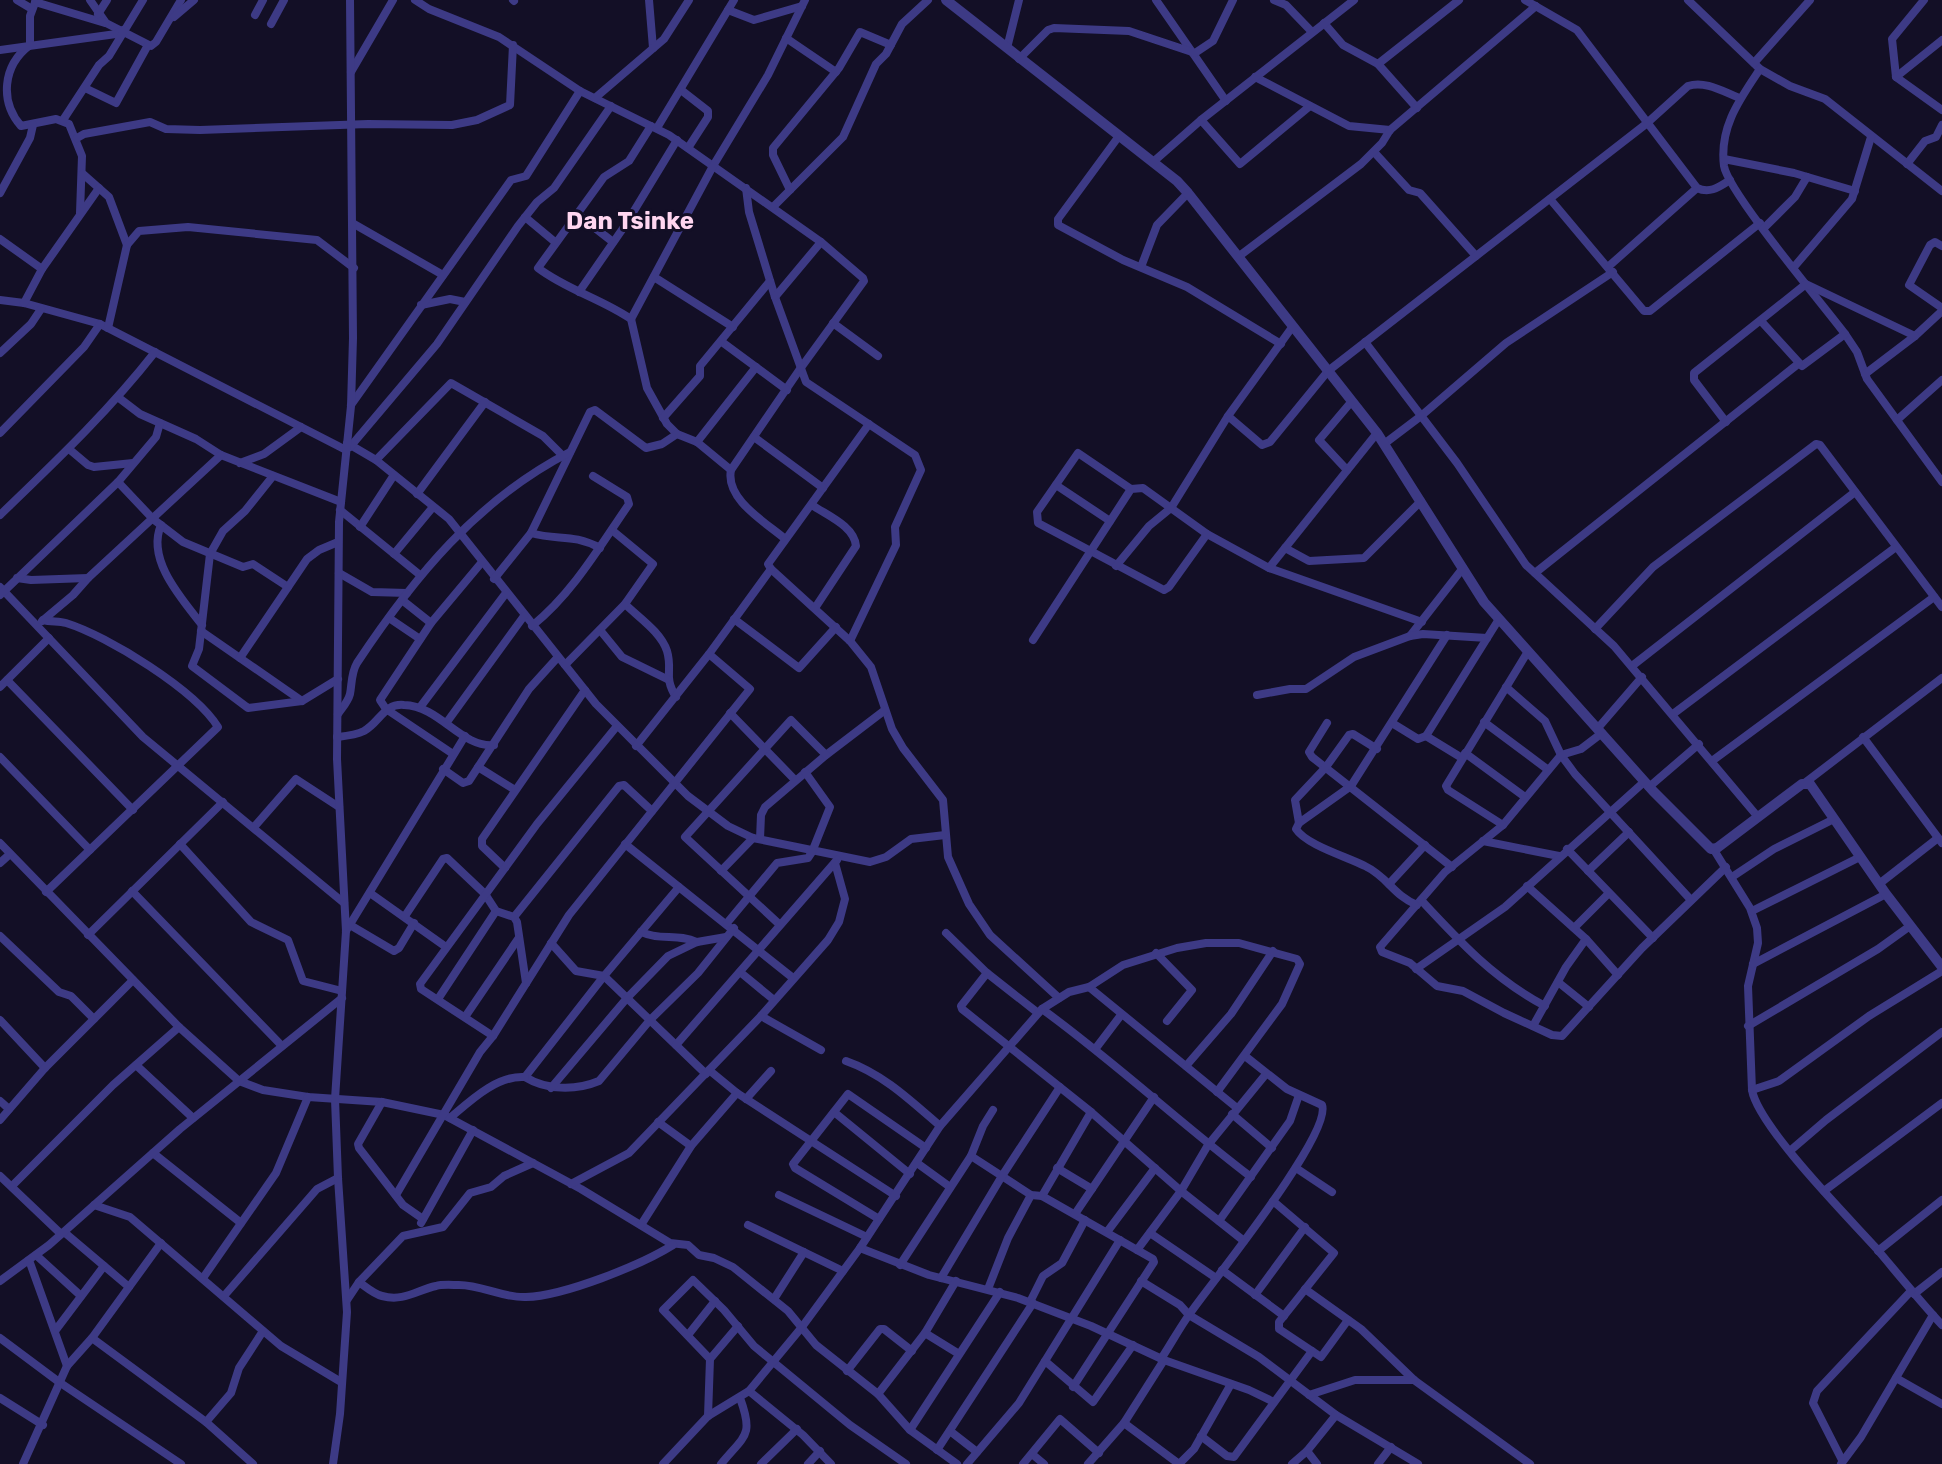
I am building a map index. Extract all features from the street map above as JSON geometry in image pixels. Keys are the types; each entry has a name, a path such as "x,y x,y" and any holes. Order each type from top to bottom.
{"street":[{"path":"17,0 106,23 124,30 148,45"},
{"path":"90,0 106,23"},
{"path":"98,14 106,0"},
{"path":"63,120 143,0"},
{"path":"85,87 116,103 148,45 156,42 182,0"},
{"path":"168,22 194,0"},
{"path":"255,15 263,0"},
{"path":"271,24 284,0"},
{"path":"333,1464 347,1300 335,1099 348,928 344,903 339,807 337,715 339,542 351,406 354,268 350,0"},
{"path":"351,72 393,0"},
{"path":"415,0 429,9 483,29 513,45 580,91 676,140 773,207 860,274 864,281 832,323 731,470 730,483 744,505 784,538"},
{"path":"649,0 653,48"},
{"path":"595,98 653,48 672,28 688,0"},
{"path":"731,470 697,442 677,434 663,418 647,388 631,319 607,302 579,292 538,268 604,177 629,161 654,127 681,90 734,0"},
{"path":"773,207 843,137 868,78 891,45 902,24 928,0"},
{"path":"946,0 1153,162 1188,193 1377,433 1463,568 1499,619 1527,653 1647,784 1714,850 1756,921 1758,943 1748,986 1748,1026 1752,1090 1765,1119 1824,1191 1942,1325"},
{"path":"1007,48 1019,0"},
{"path":"1156,0 1195,53 1226,101"},
{"path":"1195,53 1213,41 1233,0"},
{"path":"1274,0 1286,5 1312,32"},
{"path":"1153,162 1201,120 1354,0"},
{"path":"1378,64 1459,0"},
{"path":"1525,0 1577,30 1646,124 1697,188 1707,191 1715,190 1730,180"},
{"path":"1688,0 1757,66 1790,86 1825,99 1942,191"},
{"path":"1810,0 1757,66 1729,118 1724,168 1762,225 1845,334 1857,352 1865,374 1942,482"},
{"path":"1924,0 1892,39 1896,77 1942,110"},
{"path":"729,10 754,20 803,3"},
{"path":"631,319 713,166 768,75 803,3"},
{"path":"34,4 30,16 30,45 9,66 3,97 8,116 21,126 33,125 46,120 63,120 69,124 77,138 83,174 80,213"},
{"path":"1238,257 1374,152 1390,130 1536,6"},
{"path":"1324,23 1343,45 1378,64 1417,108"},
{"path":"1019,59 1048,30 1054,28 1129,31 1195,53"},
{"path":"0,50 116,34 124,30"},
{"path":"789,190 773,148 836,72 860,32 891,45"},
{"path":"786,38 836,72"},
{"path":"1896,77 1942,40"},
{"path":"77,138 84,134 150,122 166,129 452,125 477,120 510,105 513,45"},
{"path":"1255,77 1349,126 1390,130"},
{"path":"1228,416 1262,445 1266,445 1328,371 1646,124 1688,86 1695,83 1740,98"},
{"path":"681,90 708,111 708,117 688,148"},
{"path":"351,406 511,180 526,176 580,91"},
{"path":"348,446 437,344 525,217 554,188 611,105"},
{"path":"1201,120 1240,164 1310,106"},
{"path":"0,193 3,180 30,138 33,125"},
{"path":"1907,164 1925,141 1936,137 1942,125"},
{"path":"1119,136 1057,221 1058,225 1123,260 1187,287 1281,344"},
{"path":"1794,267 1846,210 1855,191 1871,137"},
{"path":"579,292 676,140"},
{"path":"1374,152 1409,190 1420,194 1476,256"},
{"path":"1724,159 1807,177 1855,191"},
{"path":"83,174 114,206 127,245"},
{"path":"1550,199 1611,269 1640,307 1644,311 1650,311 1762,225 1795,196 1807,177"},
{"path":"24,303 42,269 99,188"},
{"path":"746,188 749,212 775,297 800,369 810,386 915,455 921,470 895,527 896,545 850,641"},
{"path":"1384,444 1421,416 1506,343 1611,269 1697,188"},
{"path":"1141,267 1157,225 1188,193"},
{"path":"577,214 613,242"},
{"path":"525,217 555,242"},
{"path":"354,224 443,274"},
{"path":"0,433 104,326 127,245 132,236 145,230 188,227 317,240 354,268"},
{"path":"0,239 42,269"},
{"path":"775,297 821,242"},
{"path":"1865,374 1915,336 1942,309 1909,285 1929,245 1935,242 1942,246"},
{"path":"654,277 733,327"},
{"path":"663,418 700,376 700,366 771,281"},
{"path":"1726,422 1694,380 1694,373 1806,284"},
{"path":"1806,284 1915,336"},
{"path":"0,300 24,303 104,326 301,427 376,460 461,533 532,626 585,690 636,746 675,783 728,826 756,839 837,860 878,861 911,839 945,836"},
{"path":"421,305 450,300 465,302"},
{"path":"0,353 25,330 41,309"},
{"path":"1761,321 1798,364"},
{"path":"832,323 878,356"},
{"path":"1116,566 1149,526 1171,508 1228,416 1293,326"},
{"path":"1535,573 1798,364 1808,364 1845,334"},
{"path":"722,342 787,390"},
{"path":"1365,342 1457,463 1519,556 1632,666 1758,817"},
{"path":"0,515 119,398 155,352"},
{"path":"697,442 756,367"},
{"path":"1897,420 1942,380"},
{"path":"376,460 447,384 453,383 543,436 566,454"},
{"path":"119,398 140,414 196,439 221,456 341,506 360,527 420,575"},
{"path":"1347,470 1319,440 1352,401"},
{"path":"417,494 485,402"},
{"path":"494,579 531,533 566,454 590,412 595,410 646,448 662,444 677,434"},
{"path":"160,423 156,437 118,482 1,591 40,622 49,638 143,737 344,903"},
{"path":"868,424 812,505 768,560 771,569 836,627 871,667 885,710 903,748 943,800 945,836 951,867 981,924 1012,956 1059,998"},
{"path":"240,463 264,454 301,427"},
{"path":"1269,568 1377,433"},
{"path":"754,437 823,488"},
{"path":"1596,629 1653,567 1812,445 1820,445 1942,607"},
{"path":"69,449 88,465 94,467 133,463"},
{"path":"1207,534 1167,589 1116,566 1038,523 1037,512 1078,453 1131,489 1143,488 1207,534 1269,568 1422,622"},
{"path":"337,715 350,695 355,668 420,575 493,501 515,484 566,454"},
{"path":"40,622 74,595 88,578 221,456"},
{"path":"360,527 394,475"},
{"path":"273,476 245,511 223,531 210,554 199,649 192,663 193,668 248,708 302,701 338,679"},
{"path":"532,626 556,606 613,531 630,504 629,500 594,476"},
{"path":"118,482 153,519 183,542 243,567 253,564 288,588"},
{"path":"1056,485 1110,521"},
{"path":"1032,640 1131,489"},
{"path":"1632,666 1855,492"},
{"path":"1285,548 1309,561 1364,558 1421,501"},
{"path":"812,505 850,530 855,538 856,546 815,608"},
{"path":"394,554 433,507"},
{"path":"161,525 158,540 164,569 201,628 302,701"},
{"path":"565,666 625,604 653,563 613,531"},
{"path":"531,533 543,537 579,538 600,548"},
{"path":"240,658 307,559 319,550 339,542"},
{"path":"1673,714 1896,547"},
{"path":"453,754 386,709 380,700 431,623 482,562"},
{"path":"1410,636 1463,568"},
{"path":"636,746 709,654 771,569"},
{"path":"339,573 372,592 404,597 431,623"},
{"path":"17,578 31,580 88,578"},
{"path":"421,706 506,593"},
{"path":"1712,761 1934,597"},
{"path":"625,604 657,635 665,647 667,679 676,697"},
{"path":"447,722 524,616"},
{"path":"389,618 420,639"},
{"path":"734,619 799,668 836,627"},
{"path":"1392,723 1418,739 1426,736 1499,619"},
{"path":"40,622 65,622 120,646 173,683 217,725 217,729 46,892"},
{"path":"600,630 622,657 667,679"},
{"path":"1257,695 1290,689 1306,689 1354,657 1410,636 1447,635 1487,638"},
{"path":"1447,635 1377,749 1351,786 1299,823 1296,829 1302,836 1368,867 1389,884 1401,898 1419,903 1487,969 1517,992 1545,1006"},
{"path":"49,638 3,683 133,810"},
{"path":"1503,825 1448,790 1448,781 1527,653"},
{"path":"396,1195 447,1117 480,1052 493,1036 550,943 582,897 675,783 749,687 709,654"},
{"path":"443,770 466,783 494,745 529,689 558,657"},
{"path":"1642,677 1600,731 1581,749 1561,755 1547,769 1503,825 1452,867 1380,947 1382,952 1401,959 1437,986 1470,993 1552,1035 1562,1036 1653,938 1726,867"},
{"path":"1714,850 1940,682"},
{"path":"1506,687 1545,720 1561,755 1691,900"},
{"path":"505,868 481,843 515,789 585,690"},
{"path":"337,737 365,730 392,705 421,706 478,745 494,745"},
{"path":"721,871 756,839 765,807 795,780 885,710"},
{"path":"730,713 765,746 795,780"},
{"path":"779,924 685,837 765,746 792,720 826,755"},
{"path":"1484,722 1547,769"},
{"path":"1327,723 1309,752 1312,757 1452,867"},
{"path":"493,1036 421,989 420,984 485,894 617,726"},
{"path":"1299,823 1295,800 1326,767 1351,734 1377,749"},
{"path":"348,928 465,736"},
{"path":"1426,736 1463,755 1525,797"},
{"path":"1863,737 1940,840 1879,884"},
{"path":"1416,969 1493,916 1567,849 1699,744"},
{"path":"0,757 90,850"},
{"path":"478,767 515,789"},
{"path":"447,1117 509,1077 525,1077 540,1086 551,1088 599,1081 650,1020 698,973 726,937 730,925 750,896 777,863 808,858 812,852 831,807 805,772"},
{"path":"254,827 296,779 339,807"},
{"path":"1752,1090 1779,1081 1869,1016 1942,969 1806,782"},
{"path":"514,917 619,786 624,785 652,811"},
{"path":"88,935 223,802"},
{"path":"1732,877 1769,852 1834,819"},
{"path":"1588,871 1629,832"},
{"path":"1483,841 1560,856"},
{"path":"0,843 179,1027 239,1081 262,1090 308,1097 382,1102 447,1117 571,1184 674,1245 692,1249 733,1267 774,1299 816,1345 878,1394 910,1430 957,1464"},
{"path":"180,844 251,922 288,940 303,981 342,995"},
{"path":"626,844 730,925 793,978"},
{"path":"1389,884 1425,845"},
{"path":"1567,849 1653,938"},
{"path":"0,863 10,854"},
{"path":"1752,911 1860,857"},
{"path":"405,916 443,859 450,860 485,894 496,911 514,917 518,922 518,939 526,982"},
{"path":"676,1045 837,860"},
{"path":"571,1184 621,1159 761,1016 828,940 839,922 845,898 837,860"},
{"path":"1527,886 1586,939 1618,975"},
{"path":"525,1077 604,976 679,887"},
{"path":"132,891 282,1046"},
{"path":"370,893 446,947"},
{"path":"1574,928 1609,893"},
{"path":"1753,964 1886,894"},
{"path":"438,999 496,911"},
{"path":"348,928 394,951 399,948 414,923"},
{"path":"1748,1026 1878,950 1910,926"},
{"path":"641,932 654,938 687,937 697,942"},
{"path":"946,933 987,973 1096,1048 1208,1145 1251,1177"},
{"path":"0,936 58,992 71,996 94,1019"},
{"path":"551,1088 627,998 668,956 697,942 726,937"},
{"path":"465,1017 518,939"},
{"path":"1533,1026 1586,939"},
{"path":"550,943 576,971 604,976 707,1072 896,1196"},
{"path":"663,1464 708,1416 749,1391 802,1327 860,1248 940,1126 1006,1047 1040,1011 1059,998 1070,992 1089,987 1123,965 1156,953 1206,943 1239,943 1297,959 1300,964 1282,1004 1217,1092"},
{"path":"1186,1066 1231,1014 1273,951"},
{"path":"1156,953 1192,990 1167,1021"},
{"path":"740,972 774,1000"},
{"path":"987,973 961,1008 1006,1047 1091,1112 1181,1191 1244,1240"},
{"path":"0,1120 45,1068 133,980"},
{"path":"1558,982 1589,1007"},
{"path":"1089,987 1217,1092 1272,1148"},
{"path":"0,1281 63,1233 193,1118 342,995"},
{"path":"1096,1048 1121,1015"},
{"path":"761,1016 821,1050"},
{"path":"0,1020 45,1068"},
{"path":"12,1186 136,1065 179,1027"},
{"path":"1791,1150 1826,1120 1942,1032"},
{"path":"1088,1464 1124,1423 1189,1315 1296,1168 1308,1149 1324,1110 1317,1102 1299,1095 1266,1074 1245,1056"},
{"path":"846,1061 868,1069 890,1083 940,1126"},
{"path":"136,1065 193,1118"},
{"path":"746,1099 771,1071"},
{"path":"1137,1250 1181,1191 1208,1145 1266,1074"},
{"path":"941,1278 1002,1176 1060,1087"},
{"path":"641,1225 692,1146 737,1093"},
{"path":"879,1219 795,1168 793,1164 851,1094 926,1148"},
{"path":"1219,1221 1290,1121 1299,1095"},
{"path":"203,1278 276,1173 308,1097"},
{"path":"1076,1214 1154,1097"},
{"path":"0,1101 9,1109"},
{"path":"382,1102 358,1144 361,1152 403,1206 423,1219"},
{"path":"1824,1191 1942,1102"},
{"path":"900,1265 971,1156 983,1126 993,1110"},
{"path":"834,1112 910,1174"},
{"path":"1042,1196 1091,1112"},
{"path":"658,1122 692,1146"},
{"path":"416,1231 473,1130"},
{"path":"153,1153 241,1223"},
{"path":"971,1156 1031,1195 1042,1196 1076,1214 1154,1262 1106,1332 1073,1387"},
{"path":"347,1300 359,1282 390,1246 403,1236 416,1231 443,1227 470,1193 491,1187 504,1176 533,1163"},
{"path":"917,1163 950,1187"},
{"path":"1058,1168 1092,1189"},
{"path":"1107,1233 1155,1168"},
{"path":"1296,1168 1332,1192"},
{"path":"0,1176 63,1233 129,1287"},
{"path":"224,1296 317,1189 338,1178"},
{"path":"779,1195 867,1237"},
{"path":"988,1289 1008,1238 1031,1195"},
{"path":"1878,1251 1942,1200"},
{"path":"1273,1201 1334,1253 1284,1316 1278,1326 1279,1329 1322,1356 1348,1320"},
{"path":"94,1205 130,1217 291,1353 341,1382"},
{"path":"937,1450 1031,1303 1043,1276 1062,1263 1085,1220"},
{"path":"748,1225 843,1271"},
{"path":"1255,1295 1305,1227"},
{"path":"1150,1233 1255,1295 1284,1316"},
{"path":"967,1464 1019,1403 1120,1240"},
{"path":"23,1464 43,1425 58,1382 67,1366 92,1338 161,1243"},
{"path":"359,1282 381,1296 390,1297 413,1296 436,1286 460,1285 477,1286 497,1294 527,1297 573,1286 605,1275 647,1260 674,1245"},
{"path":"860,1248 900,1265 941,1278 1000,1292 1031,1303 1106,1332 1162,1360 1274,1402"},
{"path":"774,1299 804,1252"},
{"path":"33,1257 81,1296"},
{"path":"33,1257 67,1366"},
{"path":"55,1331 104,1266"},
{"path":"1933,1315 1861,1437 1841,1462 1813,1402 1817,1391 1912,1293 1942,1272"},
{"path":"710,1359 664,1313 664,1308 693,1280 738,1326 754,1347 850,1425 906,1464"},
{"path":"878,1394 925,1333 956,1281"},
{"path":"1142,1281 1180,1305 1189,1315 1259,1357 1336,1415 1418,1464"},
{"path":"1305,1289 1367,1335 1414,1380 1530,1464"},
{"path":"910,1430 1000,1292"},
{"path":"688,1335 715,1301"},
{"path":"708,1416 710,1359 738,1326"},
{"path":"847,1371 880,1329 884,1329 912,1351"},
{"path":"206,1422 231,1394 239,1368 264,1331"},
{"path":"925,1333 959,1354"},
{"path":"0,1338 58,1382 181,1464"},
{"path":"92,1338 206,1422 253,1464"},
{"path":"1045,1361 1091,1401 1095,1400 1133,1346"},
{"path":"1201,1436 1227,1456 1234,1457 1312,1351"},
{"path":"1896,1378 1942,1404"},
{"path":"1309,1395 1355,1380 1414,1380"},
{"path":"1124,1423 1179,1464 1194,1449 1231,1384"},
{"path":"749,1391 797,1430 831,1464"},
{"path":"0,1398 43,1425"},
{"path":"721,1464 748,1432 748,1420 740,1398"},
{"path":"1292,1464 1307,1450 1336,1415"},
{"path":"1023,1464 1063,1419 1099,1454"},
{"path":"762,1464 797,1430"},
{"path":"950,1431 977,1452"},
{"path":"1378,1464 1391,1446"},
{"path":"1307,1450 1317,1464"},
{"path":"808,1464 820,1451"},
{"path":"1032,1454 1044,1464"}],"district":[{"name":"Dan Tsinke","path":"630,221"}]}
